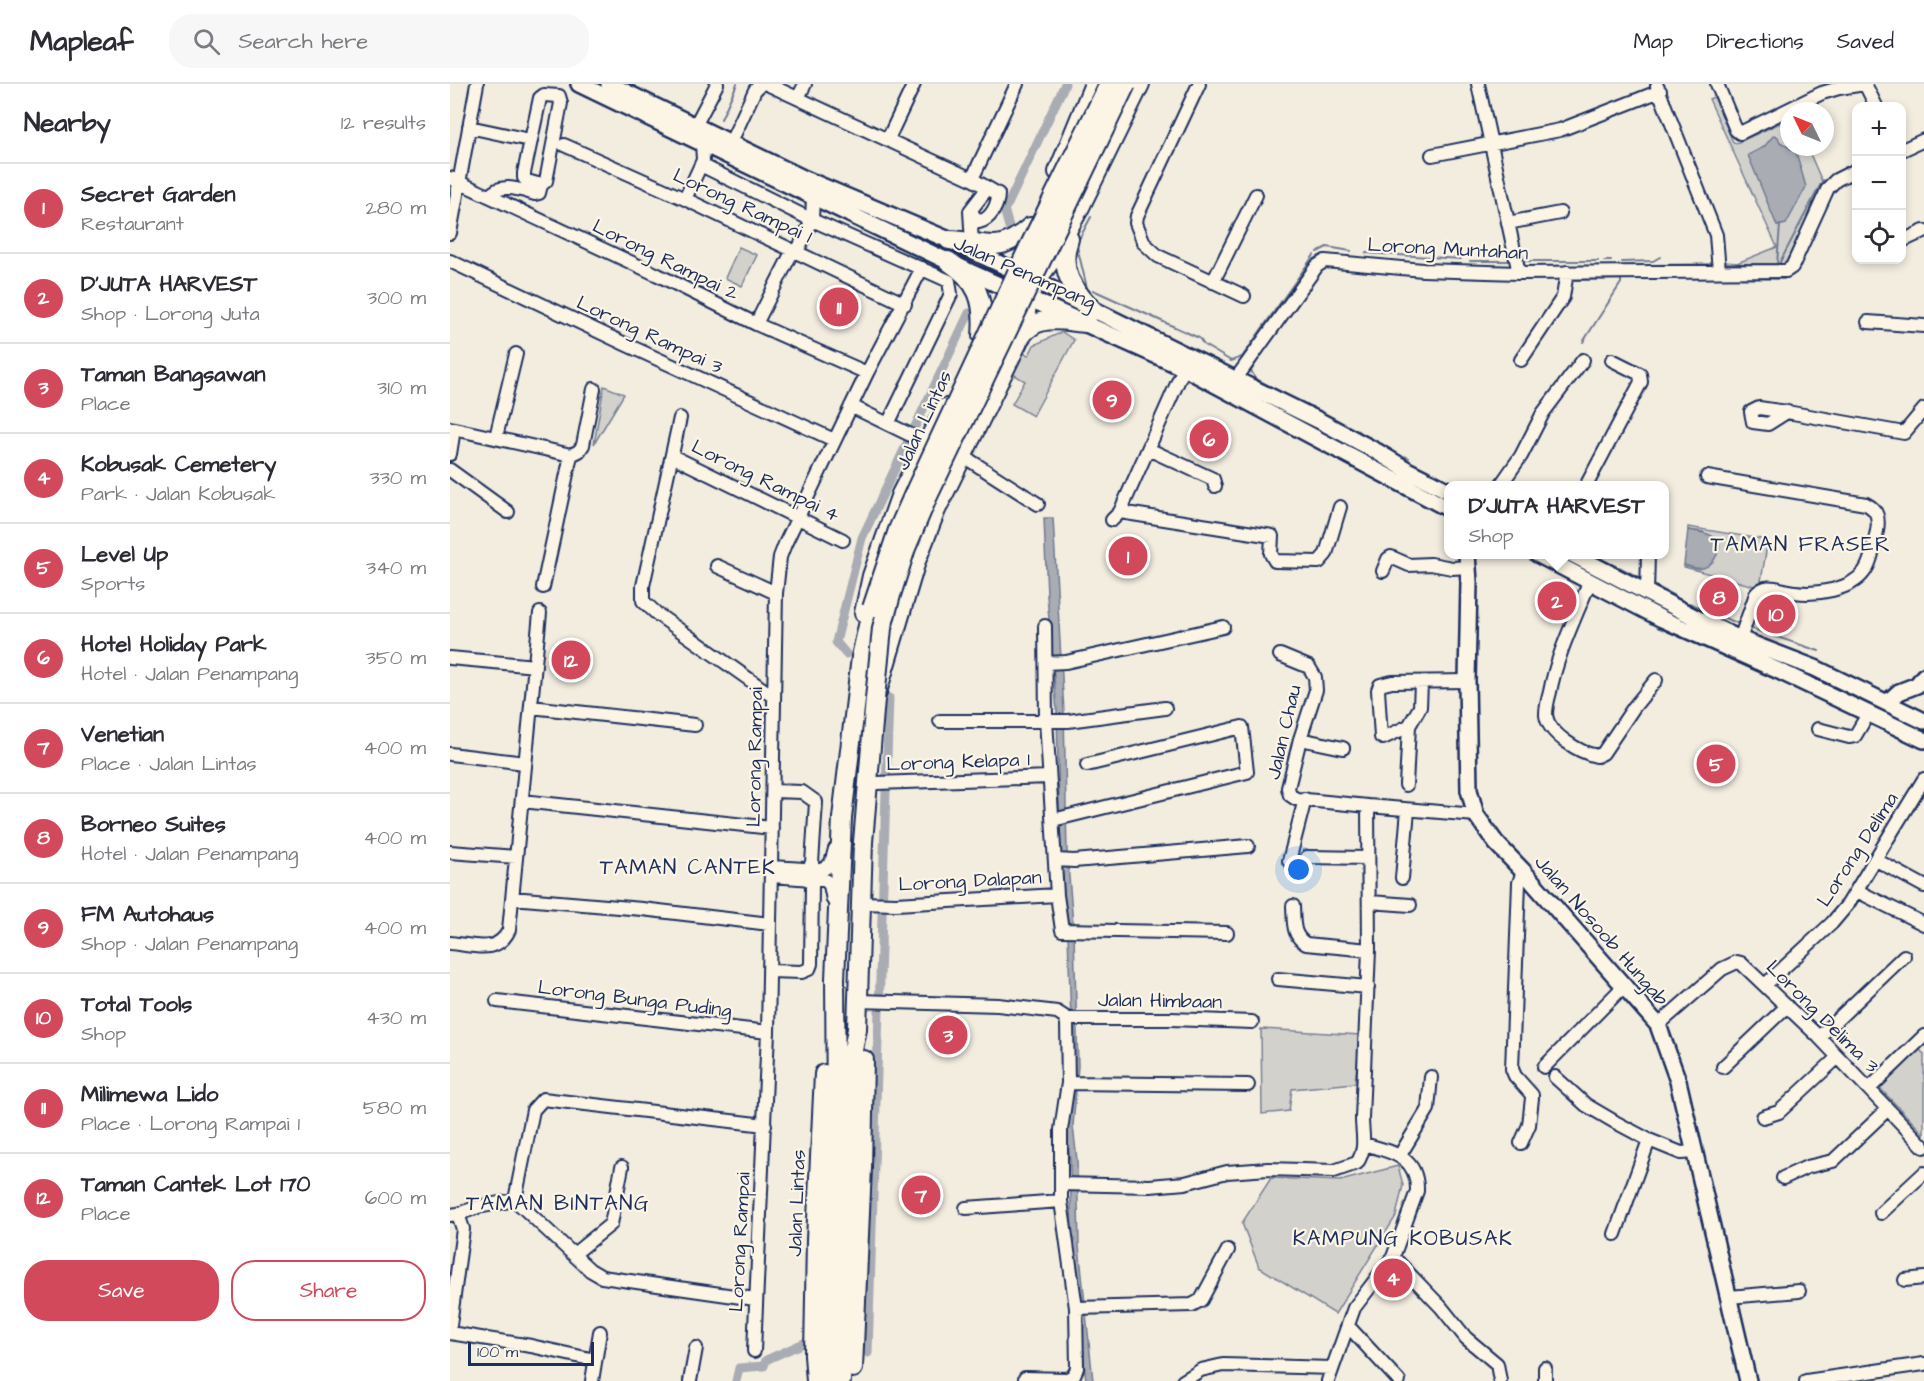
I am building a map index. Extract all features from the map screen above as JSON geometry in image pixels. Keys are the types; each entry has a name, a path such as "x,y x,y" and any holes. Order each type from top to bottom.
{"highway":[{"name":"Jalan Lintas","path":"840,1380 836,1027 845,735 872,576 901,494 1005,288 1030,227 1053,183 1094,84"},
{"name":"Jalan Lintas","path":"857,663 872,608 898,530 1018,270 1109,84"},
{"name":"Jalan Lintas","path":"840,1380 850,1095 853,1050 865,1001 866,903 875,703 882,628 906,548 928,495 1126,84"},
{"name":"Jalan Lintas","path":"875,703 916,561 936,510 1018,342 1032,290 1079,209 1140,84"},
{"path":"1018,342 1025,330 1035,322 1048,319 1090,317 1069,278 1064,260 1079,209"},
{"path":"1030,227 1028,239 1036,249 1043,249 1062,240"},
{"path":"949,240 991,246 1010,242 1030,227"},
{"path":"948,261 966,273 976,290 982,305 984,331"},
{"path":"984,331 994,318 1000,315 1011,316 1016,320 1018,327 1018,342"},
{"name":"Jalan Lintas","path":"816,1381 814,1355 816,1240 824,1065 836,1027"},
{"name":"Jalan Lintas","path":"840,1380 855,1349 864,1068 863,1043 857,1029"},
{"path":"855,1349 857,1368 862,1381"},
{"path":"805,1381 814,1355"}],"main road":[{"name":"Jalan Penampang","path":"579,84 695,126 805,179 949,240 1013,270 1032,290"},
{"name":"Jalan Penampang","path":"609,84 639,106 702,143 813,197 1005,288 1032,290 1235,380 1320,421 1444,488"},
{"path":"805,179 812,188 813,197"},
{"name":"Jalan Penampang","path":"1090,317 1444,505"},
{"path":"1544,559 1662,619 1779,671 1924,740"},
{"path":"1580,559 1740,639 1815,668 1924,721"},
{"name":"Jalan Nosoob Hungab","path":"1470,564 1467,681 1469,790 1476,815 1496,843 1658,1025 1672,1061 1748,1381"},
{"path":"1888,723 1885,713 1888,702 1899,692 1922,682"}],"street":[{"path":"450,233 454,179 469,127 477,84"},
{"path":"695,126 717,84"},
{"path":"730,144 755,90 761,84"},
{"path":"767,84 972,179 998,195 988,218 979,222 970,211"},
{"path":"798,98 805,84"},
{"path":"888,139 914,84"},
{"path":"972,179 1017,84"},
{"path":"1199,84 1137,216 1136,223 1144,243 1158,256 1244,297"},
{"path":"1478,84 1519,273"},
{"path":"1717,84 1736,130 1740,133 1822,93 1839,88 1865,84 1874,102"},
{"path":"1432,155 1560,130 1658,88 1716,235 1719,271"},
{"path":"490,196 501,188 535,194 540,191 541,185 546,181 561,103 559,96 544,95 540,98 524,173 527,181 541,185"},
{"path":"469,127 525,139"},
{"path":"1906,148 1924,140"},
{"path":"685,199 704,156 702,143"},
{"name":"Lorong Rampai 1","path":"564,145 685,199 904,304"},
{"path":"701,165 812,220 949,281 951,294 888,424"},
{"name":"Lorong Muntahan","path":"1235,380 1317,266 1325,261 1423,270 1519,273 1780,272 1789,270 1828,188 1836,180 1852,172"},
{"name":"Lorong Rampai 2","path":"454,179 756,324 867,373"},
{"path":"972,243 970,211 987,189"},
{"path":"1213,282 1256,195"},
{"path":"812,220 813,197"},
{"path":"756,324 812,220 822,211 829,210 864,220"},
{"path":"1508,223 1560,213"},
{"path":"1906,239 1924,231"},
{"name":"Lorong Rampai 3","path":"450,261 614,340 834,440"},
{"name":"Lorong Rampai","path":"754,1351 765,1125 776,593 780,557 834,440 922,268"},
{"path":"1521,360 1563,297 1567,273"},
{"path":"1868,322 1924,326"},
{"path":"496,437 516,354"},
{"path":"1504,481 1521,456 1544,413 1583,360"},
{"path":"1589,481 1641,382 1640,374 1612,360"},
{"path":"1184,368 1116,516 1272,536 1271,554 1275,561 1319,562 1326,554 1340,507"},
{"path":"450,454 452,429 571,455 579,451 583,445 594,389"},
{"path":"851,406 927,443"},
{"path":"1787,412 1904,433 1924,410"},
{"name":"Lorong Rampai 4","path":"680,418 643,586 643,601 657,614 774,697"},
{"path":"1148,449 1213,479 1215,486"},
{"path":"543,586 571,455"},
{"name":"Lorong Rampai 4","path":"672,456 843,540"},
{"path":"963,456 1038,504"},
{"path":"450,470 508,512"},
{"path":"1707,477 1866,504 1876,511 1878,516 1876,533 1864,572 1839,588 1829,591 1794,592 1768,586 1760,590 1756,594 1740,639"},
{"path":"1383,571 1391,557 1409,565 1431,564 1452,568 1470,564"},
{"path":"1647,594 1648,559"},
{"path":"717,566 776,593"},
{"path":"1589,583 1554,670 1547,704 1548,723 1572,745 1583,752 1598,756 1604,753 1634,707 1656,680"},
{"path":"450,943 491,947 504,941 509,930 540,613"},
{"path":"1045,626 1057,720 1049,777 1060,818 1056,860"},
{"path":"1049,663 1066,662 1223,627"},
{"name":"Jalan Chau","path":"1280,655 1309,667 1315,676 1316,690 1300,739 1288,788 1290,795 1296,798 1368,806 1476,815"},
{"path":"450,658 535,666"},
{"path":"1409,726 1381,737 1378,690 1384,683 1467,681"},
{"path":"1406,785 1409,726 1420,707 1421,682"},
{"path":"531,707 694,724"},
{"path":"940,721 1057,720 1165,708"},
{"path":"1818,729 1849,737 1855,736 1868,714"},
{"path":"1060,818 1247,772 1242,727 1087,765"},
{"path":"1300,739 1343,748"},
{"path":"450,754 525,763"},
{"name":"Lorong Kelapa 1","path":"873,784 1049,777"},
{"name":"Lorong Delima","path":"1765,985 1832,923 1857,891 1924,779"},
{"path":"769,971 802,972 809,969 811,964 812,885 807,873 812,863 816,802 802,792 773,791"},
{"path":"1289,861 1305,799"},
{"path":"522,801 772,828"},
{"path":"1065,1185 1150,1186 1185,1183 1227,1172 1268,1168 1334,1171 1358,1163 1364,1153 1362,1118 1370,902 1368,806"},
{"path":"1402,878 1408,810"},
{"path":"772,871 807,873 830,865 842,818"},
{"name":"Lorong Dalapan","path":"866,903 897,904 1057,895 1056,860 1074,861 1248,846"},
{"path":"450,852 516,857"},
{"path":"1307,857 1368,858"},
{"path":"1876,860 1924,886"},
{"path":"1521,1143 1529,1125 1532,1098 1532,1095 1515,1076 1512,1060 1519,883 1523,871"},
{"path":"807,873 825,880 832,891 837,961"},
{"path":"1857,891 1924,924"},
{"path":"1057,895 1062,930 1227,933"},
{"path":"512,898 642,909 770,924"},
{"path":"1370,902 1410,905"},
{"path":"1293,906 1294,933 1306,944 1369,950"},
{"path":"1819,1037 1904,956"},
{"name":"Lorong Delima 3","path":"1658,1025 1728,965 1741,963 1819,1037 1924,1147"},
{"path":"1278,979 1368,987"},
{"path":"1544,1068 1625,986"},
{"name":"Lorong Bunga Puding","path":"497,1001 768,1032"},
{"path":"865,1001 998,1005 1057,1012 1066,1018 1068,1083 1061,1130 1065,1185 1061,1201 1080,1308 1077,1368 1074,1375 1068,1379 1025,1378"},
{"path":"1722,1067 1787,1006"},
{"name":"Jalan Himbaan","path":"1066,1018 1252,1022"},
{"path":"1869,1089 1924,1036"},
{"path":"1763,1117 1779,1112 1838,1057"},
{"path":"1400,1155 1428,1109 1431,1077"},
{"path":"1555,1077 1586,1105 1649,1140 1681,1153 1694,1152"},
{"path":"1068,1083 1248,1085"},
{"path":"515,1200 534,1110 543,1099 765,1125"},
{"path":"1783,1178 1807,1167 1833,1161 1888,1109"},
{"path":"1615,1234 1649,1140"},
{"path":"1328,1381 1354,1308 1393,1257 1417,1191 1417,1180 1409,1164 1400,1155 1364,1144"},
{"path":"574,1254 611,1224 622,1167"},
{"path":"1881,1213 1924,1173"},
{"path":"450,1325 463,1229 454,1215 478,1207 515,1200"},
{"path":"515,1200 590,1270 602,1277 755,1299"},
{"path":"966,1208 1061,1201"},
{"path":"1080,1308 1192,1305 1201,1300 1228,1250"},
{"path":"1393,1257 1441,1307 1466,1338 1497,1364 1500,1381"},
{"path":"1905,1280 1924,1278"},
{"path":"1729,1297 1799,1291"},
{"path":"1348,1326 1399,1381"},
{"path":"592,1381 600,1332"},
{"path":"450,1333 531,1346 595,1360"},
{"path":"690,1381 696,1348"},
{"path":"1806,1381 1924,1364"},
{"path":"1183,1381 1201,1370 1223,1365 1332,1368"},
{"path":"1545,1368 1545,1381"}],"shaded area":[{"path":"1714,97 1733,142 1737,143 1780,123 1780,142 1768,143 1764,147 1777,226 1786,224 1795,156 1811,156 1824,186 1784,266 1727,266 1727,262 1737,263 1777,247 1709,99"},
{"path":"1774,135 1778,137 1780,156 1797,156 1806,187 1786,224 1777,226 1748,155 1764,147"},
{"path":"739,247 757,255 742,286 725,278"},
{"path":"1062,332 1074,340 1033,416 1012,404 1025,381 1008,371 1020,352 1029,355 1034,345"},
{"path":"604,386 624,394 594,444"},
{"path":"1044,518 1053,518 1064,712 1067,853 1074,936 1078,1066 1073,1126 1077,1160 1079,1246 1093,1381 1086,1381 1072,1242 1070,1161 1066,1125 1071,1020 1068,935 1060,854 1057,712 1047,596"},
{"path":"1688,527 1768,540 1761,581 1754,586 1684,567 1684,565 1698,569 1703,532 1688,530"},
{"path":"1688,530 1702,532 1718,541 1717,555 1703,568 1684,565"},
{"path":"1261,1029 1360,1035 1355,1083 1292,1089 1289,1111 1262,1114"},
{"path":"1919,1049 1924,1054 1924,1134 1878,1086"},
{"path":"1398,1166 1403,1185 1396,1216 1335,1314 1259,1267 1242,1223 1271,1178 1340,1181"}],"waterway":[{"path":"721,119 737,84"},
{"path":"1009,227 1004,209 1065,84"},
{"path":"1727,264 1779,264 1823,180"},
{"path":"1078,241 1091,217"},
{"path":"1777,264 1780,225"},
{"path":"1076,242 1087,288"},
{"path":"1317,252 1327,247 1351,251"},
{"path":"1366,253 1461,259"},
{"path":"1093,290 1199,338 1204,345 1231,361 1242,357 1314,255"},
{"path":"1622,262 1653,261 1660,257"},
{"path":"1470,261 1511,261"},
{"path":"1523,261 1598,261"},
{"path":"1604,261 1611,261"},
{"path":"1391,273 1420,276"},
{"path":"1428,276 1434,276"},
{"path":"1626,279 1656,278"},
{"path":"1662,278 1724,278"},
{"path":"1730,278 1784,279"},
{"path":"1571,280 1621,279 1621,283 1583,342"},
{"path":"846,654 836,642 862,538 969,313"},
{"path":"1260,356 1251,371 1256,379 1288,396"},
{"path":"1354,430 1377,442"},
{"path":"1404,456 1409,458"},
{"path":"1619,567 1642,579"},
{"path":"1652,584 1676,597"},
{"path":"1689,603 1737,623"},
{"path":"1753,629 1819,651"},
{"path":"868,1353 889,698 885,697"},
{"path":"736,1381 739,1368 764,1366 766,1360 806,1342"}],"place":[{"name":"Milimewa Lido","path":"839,307"},
{"name":"FM Autohaus","path":"1112,400"},
{"name":"Hotel Holiday Park","path":"1209,439"},
{"name":"Secret Garden","path":"1128,556"},
{"name":"Borneo Suites","path":"1719,597"},
{"name":"D'JUTA HARVEST","path":"1557,601"},
{"name":"Total Tools","path":"1776,614"},
{"name":"Taman Cantek Lot 170","path":"571,660"},
{"name":"Level Up","path":"1716,764"},
{"name":"Taman Bangsawan","path":"948,1035"},
{"name":"Venetian","path":"921,1195"},
{"name":"Kobusak Cemetery","path":"1393,1278"}],"district":[{"name":"TAMAN FRASER","path":"1801,544"},
{"name":"TAMAN CANTEK","path":"688,867"},
{"name":"TAMAN BINTANG","path":"558,1203"},
{"name":"KAMPUNG KOBUSAK","path":"1403,1238"}]}
